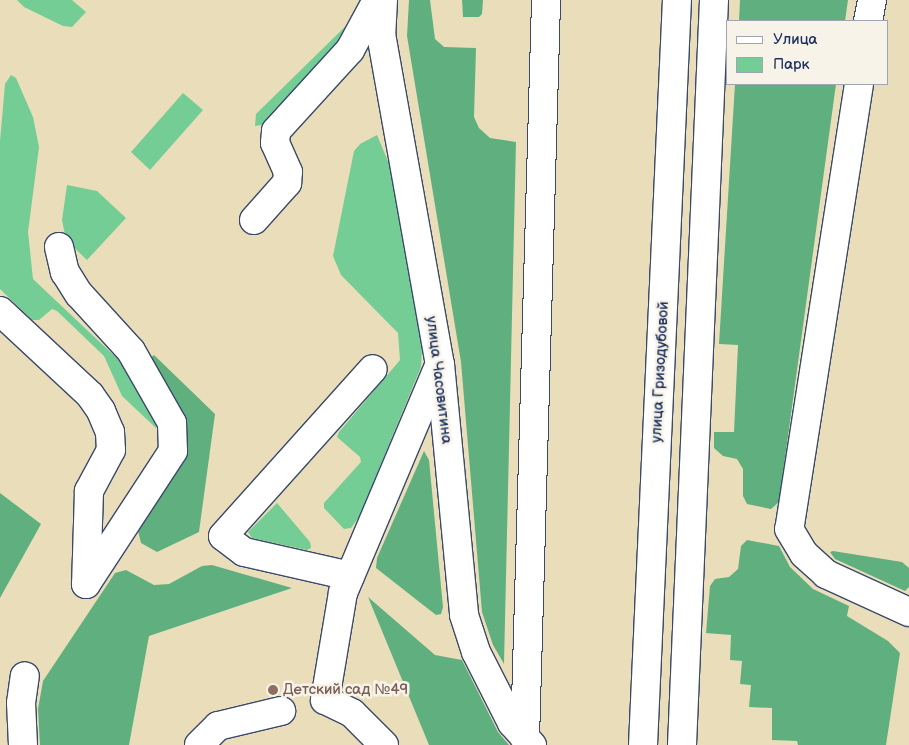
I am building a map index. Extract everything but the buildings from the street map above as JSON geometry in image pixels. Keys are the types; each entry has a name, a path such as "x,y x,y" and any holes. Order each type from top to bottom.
{"street":[{"path":"254,220 286,183 288,172 275,143 276,131 350,50 377,0"},
{"name":"улица Часовитина","path":"383,0 381,34 440,364 464,615 476,652 512,723 529,742"},
{"path":"529,742 546,0"},
{"path":"868,20 872,0"},
{"path":"677,4 714,3 683,648 682,745"},
{"name":"улица Гризодубовой","path":"643,745 677,4"},
{"path":"858,85 789,529 804,554 826,574 909,612"},
{"path":"0,311 90,395 101,411 110,432 111,450 89,490 86,584 173,450 172,423 130,351 79,294 65,272 59,247"},
{"path":"384,745 352,713 325,700 343,593 440,364"},
{"path":"350,576 244,552 222,536 373,369"},
{"path":"23,745 21,702 25,676"},
{"path":"200,745 218,726 281,711"}],"green space":[{"path":"17,0 72,0 86,12 72,27 63,26 24,7"},
{"path":"409,0 430,0 435,39 444,47 476,48 474,117 479,128 490,138 516,142 504,664 493,645 482,612 461,362 407,36"},
{"path":"462,0 483,0 482,14 479,17 463,17"},
{"path":"740,0 848,0 845,20 739,20"},
{"path":"358,14 340,43 267,124 255,126 256,114"},
{"path":"11,75 16,78 33,117 39,147 28,232 33,279 123,364 158,424 156,428 122,396 104,356 57,311 52,309 39,320 32,320 0,289 0,141 5,84"},
{"path":"735,85 836,85 779,502 771,509 747,504 743,496 743,469 737,459 723,456 714,448 714,432 734,432 738,345 719,344"},
{"path":"183,93 203,110 150,170 131,152"},
{"path":"377,135 390,166 422,349 421,367 359,517 351,528 344,529 324,508 324,503 361,462 360,457 337,437 339,432 400,360 398,333 341,275 333,256 354,151 360,144"},
{"path":"67,185 97,191 126,218 87,260 66,240 62,220"},
{"path":"154,355 215,414 199,532 157,552 141,543 138,531 185,455 150,358"},
{"path":"424,451 429,460 443,607 441,614 436,615 376,568 377,558"},
{"path":"0,493 41,524 0,598"},
{"path":"277,503 310,542 311,548 307,550 252,538 248,532"},
{"path":"747,540 779,546 790,567 813,589 849,606 847,616 888,641 900,653 886,745 798,745 797,741 772,740 772,708 749,707 751,685 740,684 742,661 730,660 731,635 706,633 710,586 715,579 729,577 738,569 741,546"},
{"path":"830,552 902,562 909,568 909,587 905,591 835,559"},
{"path":"212,565 292,588 149,636 129,745 40,745 38,709 43,681 115,573 126,570 154,585 169,584 202,566"},
{"path":"368,597 435,655 462,660 498,732 509,745 429,745"}],"place":[{"name":"Детский сад №49","path":"273,690"}]}
